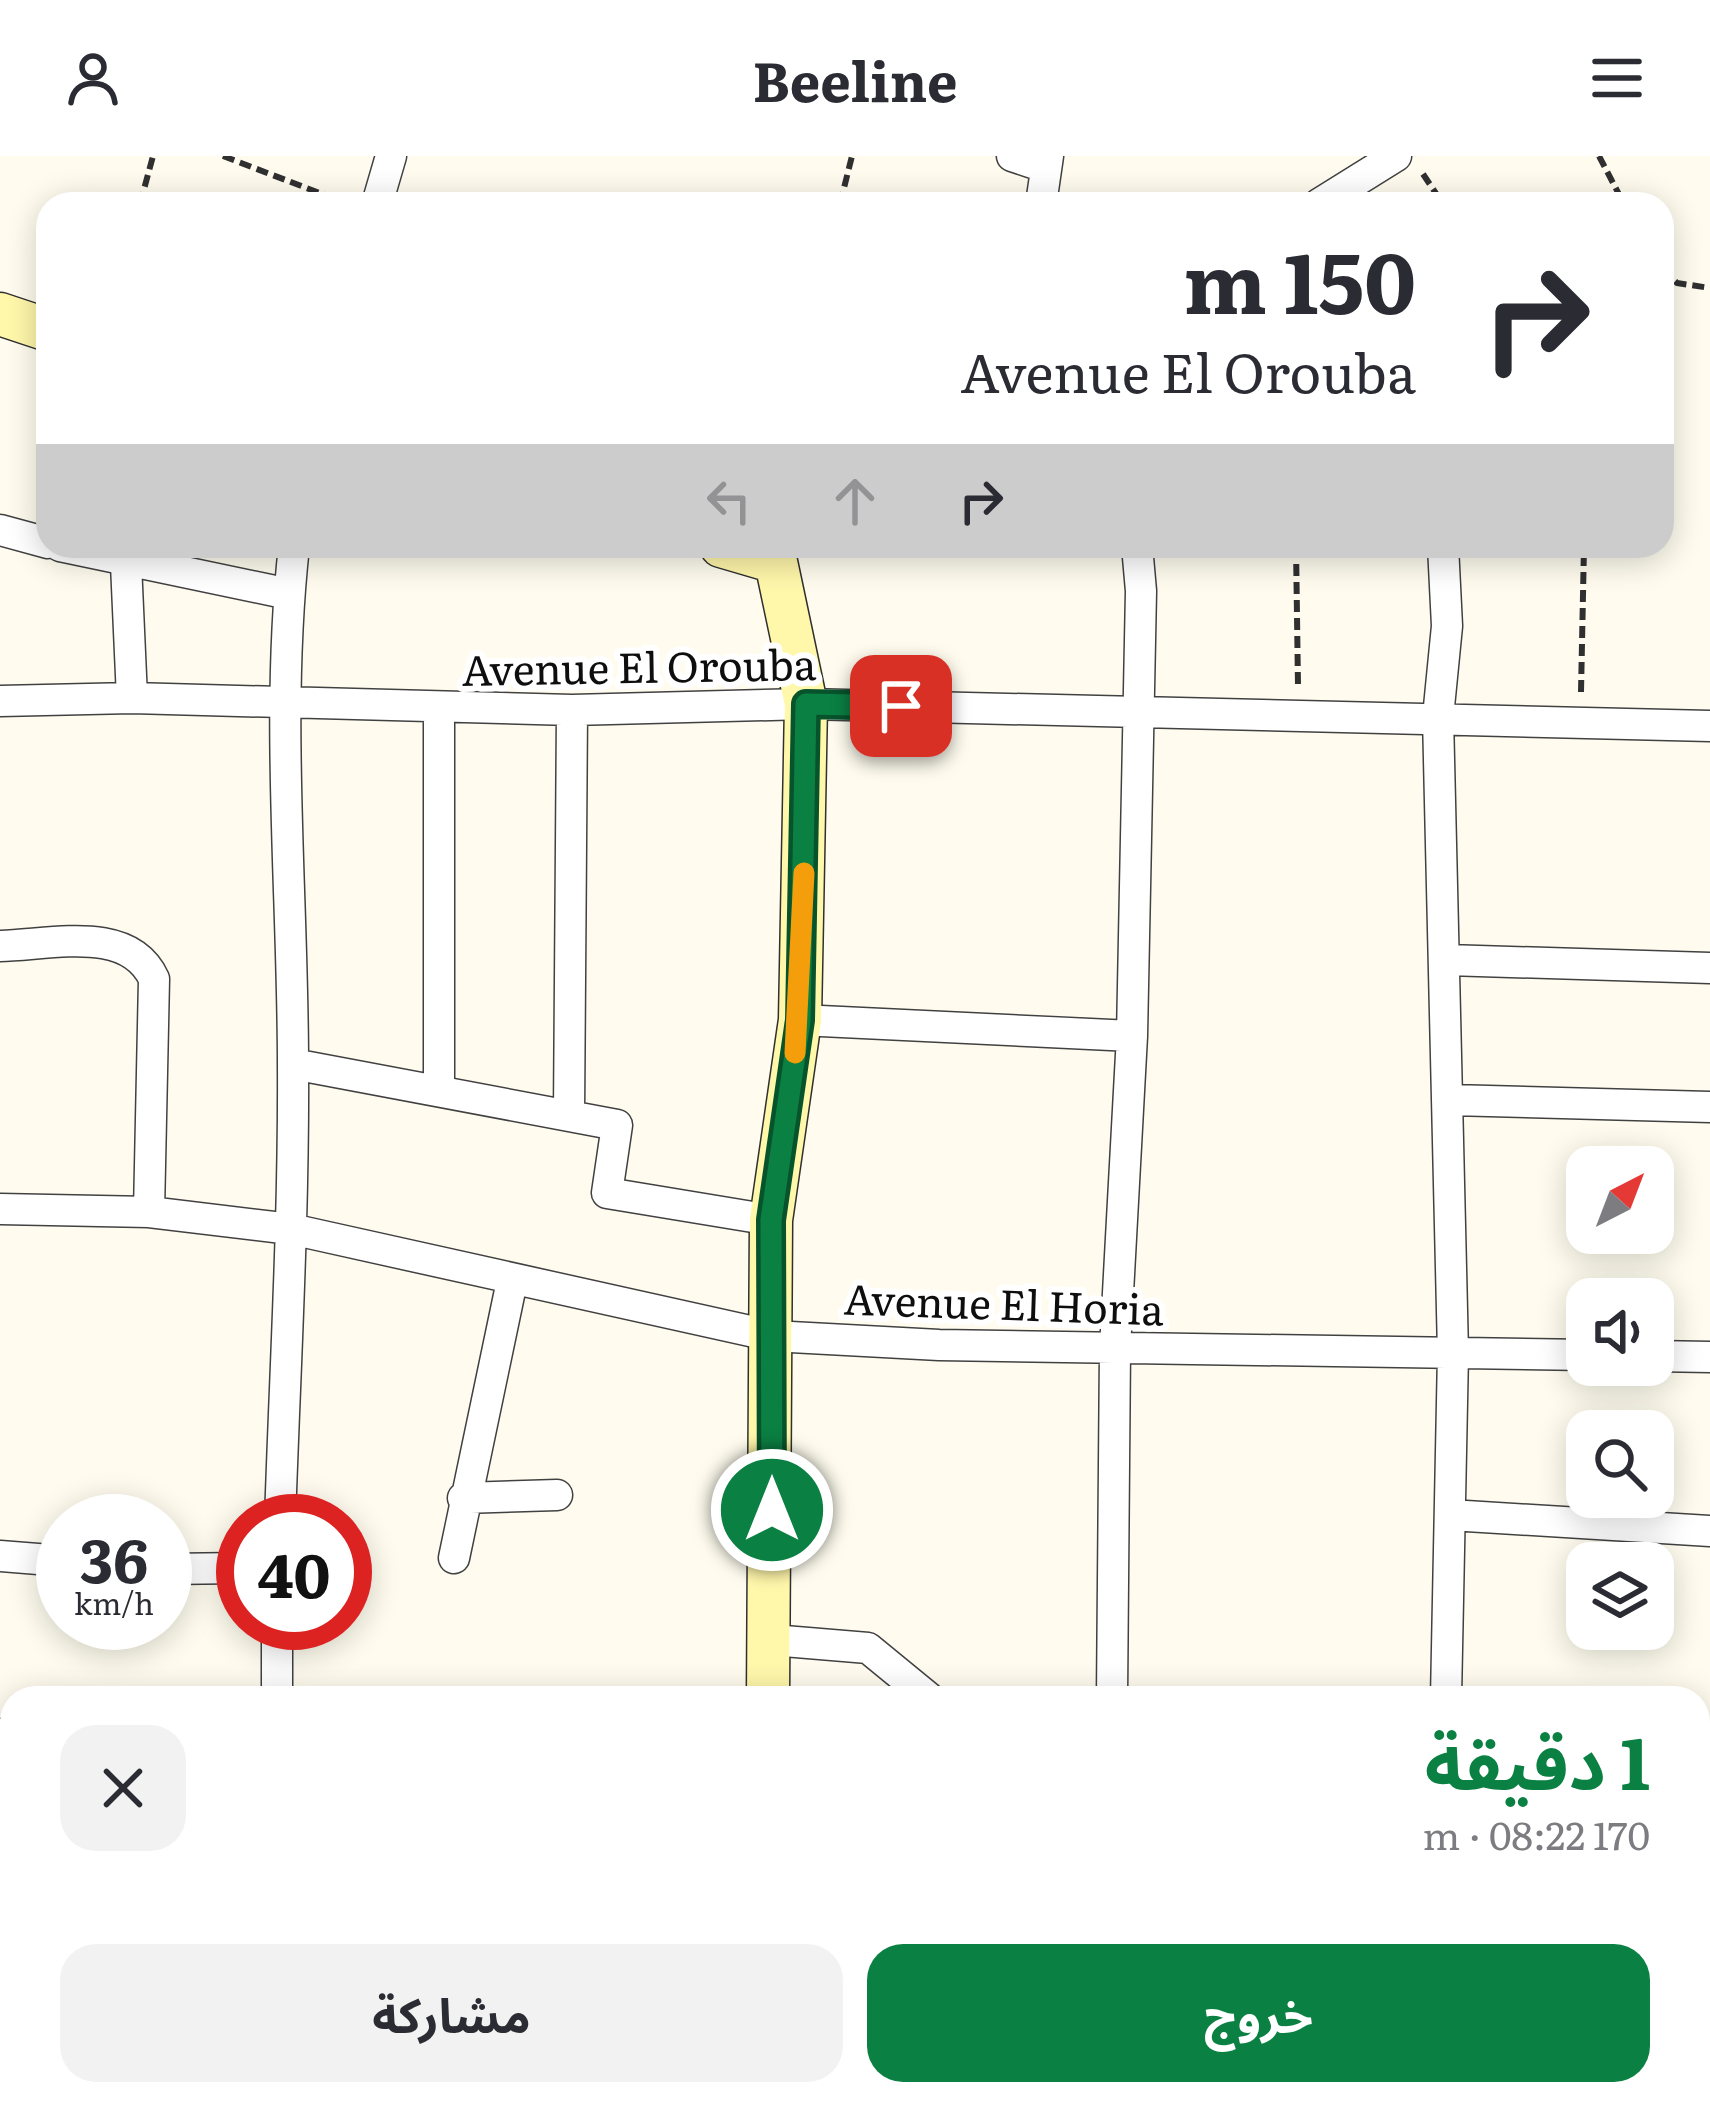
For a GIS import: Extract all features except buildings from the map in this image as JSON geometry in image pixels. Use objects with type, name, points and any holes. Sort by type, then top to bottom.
[{"type":"street","points":[[380,192],[391,156]]},
{"type":"street","points":[[1012,156],[1047,161],[1043,192]]},
{"type":"street","points":[[1346,192],[1409,164]]},
{"type":"street","points":[[0,314],[36,326]]},
{"type":"street","points":[[0,530],[36,540]]},
{"type":"street","points":[[104,558],[289,594]]},
{"type":"street","points":[[281,1494],[291,1229],[293,1064],[285,706],[293,558]]},
{"type":"street","points":[[769,1686],[771,1220],[800,1020],[806,704],[788,558]]},
{"type":"street","points":[[1112,1686],[1115,1348],[1132,1036],[1137,558]]},
{"type":"street","points":[[1444,558],[1448,626],[1438,717],[1451,1100],[1453,1353],[1446,1686]]},
{"type":"street","points":[[126,564],[132,698]]},
{"type":"street","name":"Avenue El Orouba","points":[[0,701],[132,698],[285,706],[572,710],[806,704],[1710,726]]},
{"type":"street","points":[[439,1089],[440,709]]},
{"type":"street","points":[[569,1114],[572,710]]},
{"type":"street","points":[[0,946],[120,943],[147,962],[154,979],[149,1212]]},
{"type":"street","points":[[1447,960],[1710,968]]},
{"type":"street","points":[[800,1020],[1132,1036]]},
{"type":"street","points":[[293,1064],[617,1125],[607,1193],[771,1220]]},
{"type":"street","points":[[1451,1100],[1710,1107]]},
{"type":"street","name":"Avenue El Horia","points":[[0,1209],[149,1212],[291,1229],[772,1336],[1115,1348],[1566,1355]]},
{"type":"street","points":[[454,1558],[512,1281]]},
{"type":"street","points":[[1674,1357],[1710,1358]]},
{"type":"street","points":[[464,1498],[557,1496]]},
{"type":"street","points":[[1450,1515],[1710,1531]]},
{"type":"street","points":[[0,1556],[36,1559]]},
{"type":"street","points":[[772,1640],[868,1648],[914,1686]]},
{"type":"street","points":[[277,1686],[278,1650]]},
{"type":"path","points":[[143,192],[153,156]]},
{"type":"path","points":[[223,156],[318,192]]},
{"type":"path","points":[[844,192],[852,156]]},
{"type":"path","points":[[1599,156],[1618,192]]},
{"type":"path","points":[[1409,164],[1434,192]]},
{"type":"path","points":[[1674,280],[1710,288]]},
{"type":"path","points":[[1296,558],[1298,713]]},
{"type":"path","points":[[1581,722],[1584,558]]},
{"type":"slow traffic","points":[[795,1053],[804,873]]},
{"type":"route","points":[[772,1510],[771,1220],[800,1020],[806,704],[901,706]]}]
